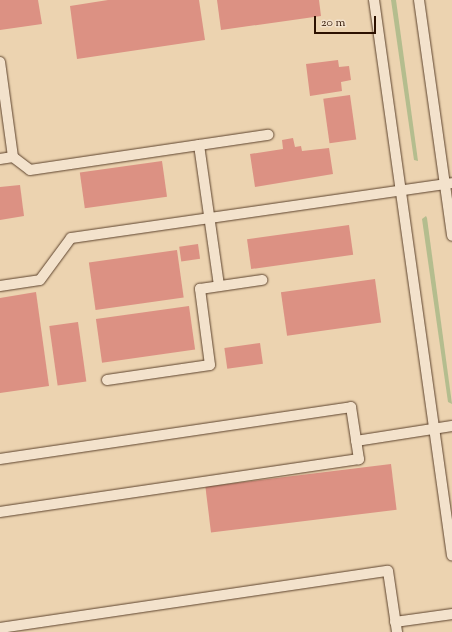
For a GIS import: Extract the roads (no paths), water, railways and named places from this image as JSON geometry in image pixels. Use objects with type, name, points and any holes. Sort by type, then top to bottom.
[{"type":"lane","points":[[374,0],[452,556]]},
{"type":"lane","points":[[419,0],[448,184],[452,236]]},
{"type":"lane","points":[[0,62],[13,157],[30,170],[268,135]]},
{"type":"lane","points":[[199,145],[219,286]]},
{"type":"lane","points":[[0,159],[13,157]]},
{"type":"lane","points":[[0,286],[40,280],[72,238],[448,184]]},
{"type":"lane","points":[[107,380],[210,365],[200,289],[262,280]]},
{"type":"lane","points":[[0,459],[351,407],[359,459],[0,512]]},
{"type":"lane","points":[[356,441],[452,426]]},
{"type":"lane","points":[[0,628],[388,571],[396,627],[452,614]]}]
